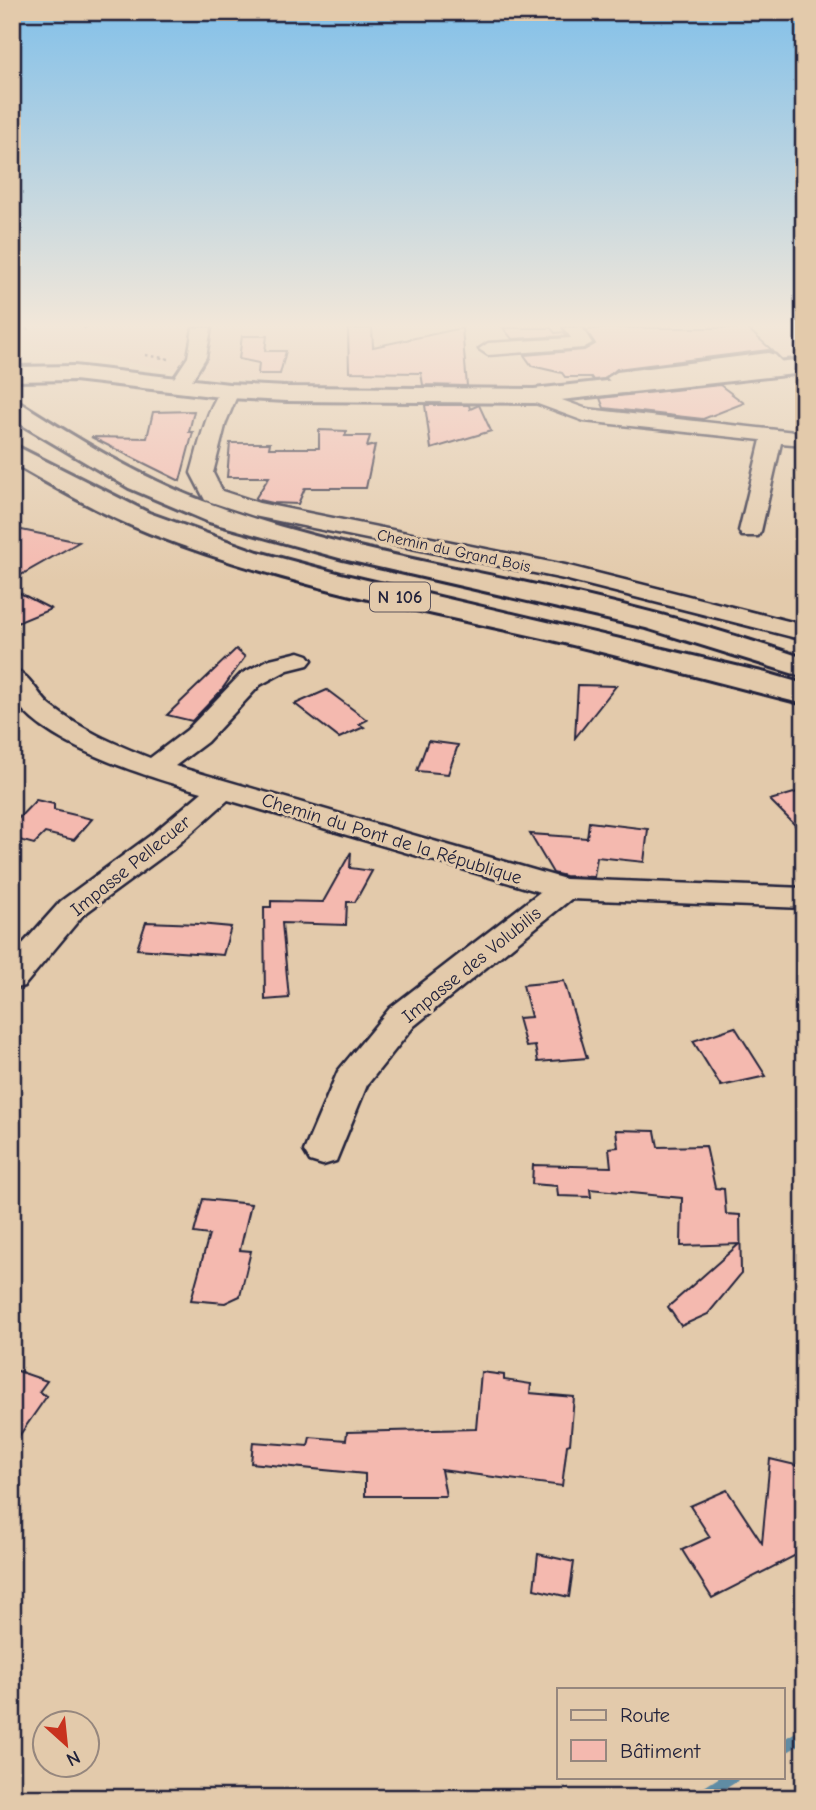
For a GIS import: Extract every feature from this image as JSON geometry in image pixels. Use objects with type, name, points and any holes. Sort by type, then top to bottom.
[{"type":"main road","points":[[19,412],[107,466],[164,494],[218,515],[336,549],[694,633],[804,668]]},
{"type":"main road","name":"N 106","points":[[12,432],[89,477],[171,514],[227,535],[315,561],[620,632],[804,682]]},
{"type":"main road","name":"N 106","points":[[12,452],[66,483],[156,526],[299,573],[629,648],[804,694]]},
{"type":"street","name":"Chemin du Grand Bois","points":[[220,412],[202,473],[213,495],[254,509],[565,572],[804,633]]},
{"type":"street","points":[[577,412],[804,439]]},
{"type":"street","points":[[750,531],[772,436]]},
{"type":"street","points":[[153,769],[198,735],[240,686],[273,665],[299,660]]},
{"type":"street","name":"Chemin du Pont de la République","points":[[12,677],[40,711],[94,746],[153,769],[564,889],[804,898]]},
{"type":"street","name":"Impasse Pellecuer","points":[[12,978],[72,908],[162,842],[224,788]]},
{"type":"street","name":"Impasse des Volubilis","points":[[323,1152],[351,1080],[402,1017],[564,889]]},
{"type":"building","points":[[153,412],[194,412],[189,432],[193,432],[180,481],[91,437],[147,438]]},
{"type":"building","points":[[426,412],[482,412],[491,431],[431,449]]},
{"type":"building","points":[[644,412],[720,412],[703,419]]},
{"type":"building","points":[[319,430],[347,431],[345,436],[370,436],[367,447],[375,445],[366,488],[305,488],[298,504],[273,503],[255,499],[269,477],[227,477],[230,443],[270,443],[269,448],[319,448]]},
{"type":"building","points":[[12,528],[79,542],[12,580]]},
{"type":"building","points":[[12,589],[51,609],[12,625]]},
{"type":"building","points":[[236,649],[245,657],[220,692],[192,721],[167,715]]},
{"type":"building","points":[[578,685],[616,686],[575,738]]},
{"type":"building","points":[[327,690],[367,720],[359,724],[364,727],[339,738],[295,704]]},
{"type":"building","points":[[428,741],[458,745],[448,774],[417,771]]},
{"type":"building","points":[[804,790],[804,834],[770,800]]},
{"type":"building","points":[[36,800],[54,804],[54,810],[92,819],[74,840],[45,833],[34,844],[12,838],[12,825]]},
{"type":"building","points":[[589,822],[648,829],[644,862],[597,857],[594,877],[553,873],[530,834],[587,838]]},
{"type":"building","points":[[351,852],[350,868],[372,871],[355,902],[347,902],[346,925],[282,923],[289,998],[265,1000],[264,907],[271,907],[271,901],[323,902]]},
{"type":"building","points":[[146,922],[231,927],[223,955],[137,949]]},
{"type":"building","points":[[564,981],[587,1058],[538,1062],[535,1046],[526,1047],[518,1018],[531,1017],[523,985]]},
{"type":"building","points":[[735,1027],[766,1076],[721,1086],[693,1041]]},
{"type":"building","points":[[616,1130],[655,1131],[658,1147],[706,1146],[715,1188],[724,1189],[726,1214],[740,1215],[741,1274],[708,1314],[681,1326],[668,1307],[739,1244],[681,1246],[682,1198],[590,1189],[591,1197],[558,1196],[557,1186],[532,1184],[533,1165],[611,1167],[609,1148],[618,1147]]},
{"type":"building","points":[[203,1199],[251,1204],[240,1250],[251,1251],[240,1296],[225,1303],[191,1300],[209,1235],[194,1233]]},
{"type":"building","points":[[12,1369],[47,1381],[39,1392],[47,1396],[12,1446]]},
{"type":"building","points":[[481,1372],[504,1375],[504,1380],[531,1384],[530,1393],[574,1397],[570,1444],[567,1445],[562,1486],[441,1470],[446,1496],[365,1496],[365,1474],[251,1463],[253,1442],[308,1446],[310,1437],[346,1440],[347,1432],[476,1429]]},
{"type":"building","points":[[770,1459],[804,1467],[804,1551],[712,1598],[682,1550],[710,1537],[690,1506],[727,1490],[762,1543]]},
{"type":"building","points":[[538,1554],[574,1562],[569,1597],[534,1589]]},
{"type":"waterway","points":[[784,1746],[804,1735]]},
{"type":"waterway","points":[[699,1798],[730,1778]]}]
